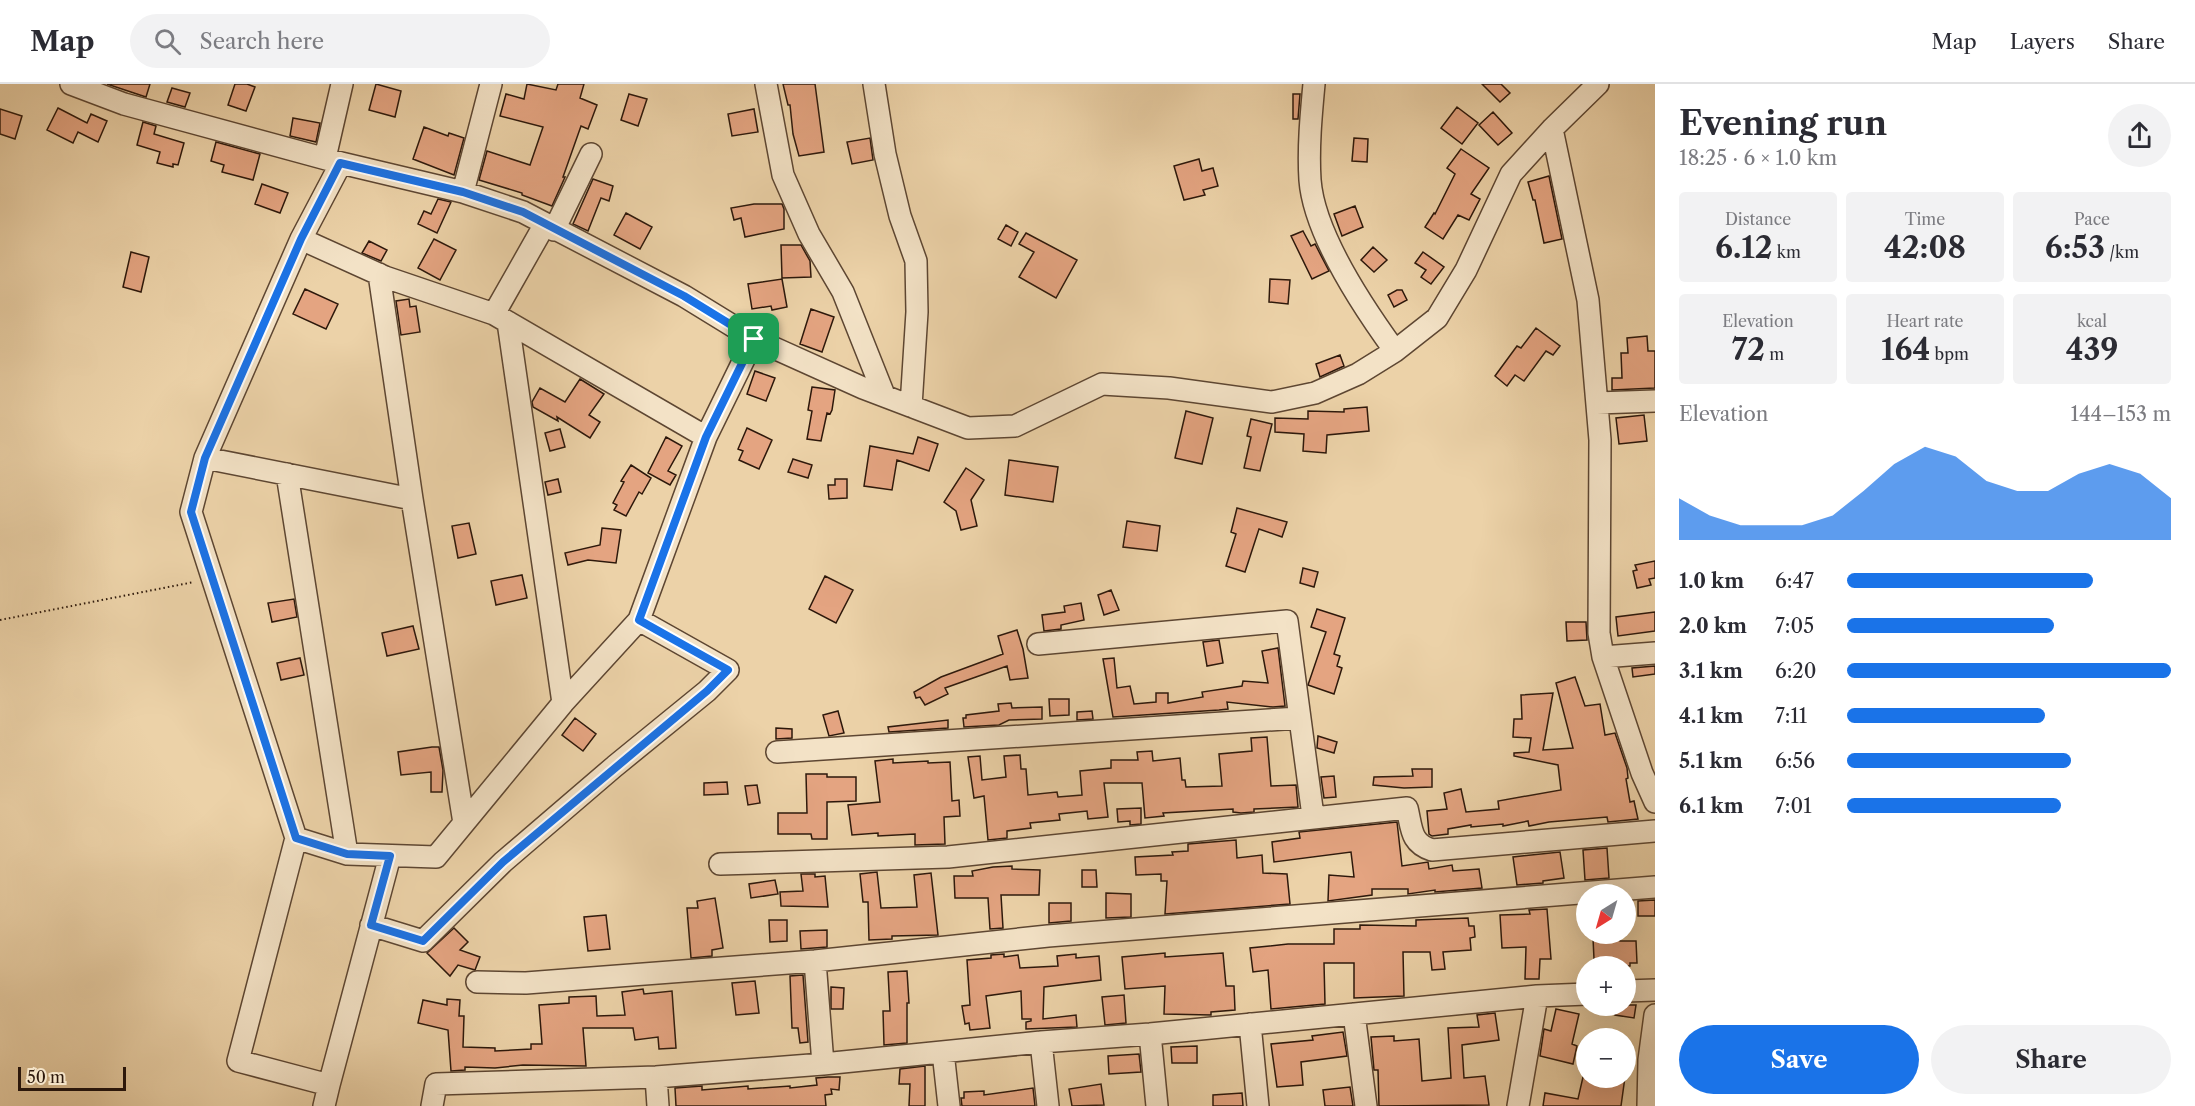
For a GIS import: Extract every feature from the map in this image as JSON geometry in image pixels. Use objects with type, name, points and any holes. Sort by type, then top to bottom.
[{"type":"street","points":[[71,84],[124,104],[333,161],[463,192],[523,212],[684,296],[754,339],[884,396],[968,428],[1015,426],[1102,384],[1169,388],[1272,402],[1315,393],[1358,374],[1395,351],[1437,318],[1466,270],[1511,174],[1598,84]]},
{"type":"street","points":[[329,1085],[238,1061],[296,838],[191,512],[205,458],[333,161],[342,84]]},
{"type":"street","points":[[463,192],[491,84]]},
{"type":"street","points":[[766,84],[783,175],[809,234],[843,292],[884,396]]},
{"type":"street","points":[[874,84],[900,216],[916,261],[917,312],[911,406]]},
{"type":"street","points":[[1314,84],[1310,182],[1318,215],[1337,260],[1375,324],[1395,351]]},
{"type":"street","points":[[1552,129],[1588,300],[1600,440],[1599,633],[1603,657],[1648,773],[1655,801]]},
{"type":"street","points":[[562,703],[501,318],[591,154]]},
{"type":"street","points":[[301,239],[379,274],[501,318],[706,437]]},
{"type":"street","points":[[379,274],[412,499],[464,823]]},
{"type":"street","points":[[296,838],[347,854],[436,858],[562,703],[639,620],[706,437],[754,339]]},
{"type":"street","points":[[1597,403],[1655,401]]},
{"type":"street","points":[[205,458],[412,499]]},
{"type":"street","points":[[287,474],[347,854]]},
{"type":"street","points":[[371,925],[423,941],[503,862],[707,691],[728,670],[639,620]]},
{"type":"street","points":[[1038,644],[1287,621],[1313,816]]},
{"type":"street","points":[[1603,657],[1655,653]]},
{"type":"street","points":[[777,752],[1299,718]]},
{"type":"street","points":[[720,864],[948,857],[1313,816],[1407,808],[1415,842],[1432,850],[1655,831]]},
{"type":"street","points":[[324,1106],[390,856]]},
{"type":"street","points":[[477,982],[526,983],[815,961],[1048,936],[1655,887]]},
{"type":"street","points":[[815,961],[823,1064]]},
{"type":"street","points":[[1636,991],[1655,990]]},
{"type":"street","points":[[432,1106],[436,1084],[656,1077],[823,1064],[1537,996],[1576,994]]},
{"type":"street","points":[[1518,1106],[1537,996]]},
{"type":"street","points":[[1354,1014],[1366,1106]]},
{"type":"street","points":[[1648,1106],[1649,1060],[1655,1016]]},
{"type":"street","points":[[1250,1024],[1258,1106]]},
{"type":"street","points":[[1150,1034],[1157,1106]]},
{"type":"street","points":[[1041,1042],[1048,1106]]},
{"type":"street","points":[[943,1052],[949,1106]]},
{"type":"street","points":[[656,1077],[658,1106]]},
{"type":"path","points":[[0,620],[213,578]]},
{"type":"building","points":[[107,84],[150,84],[146,97]]},
{"type":"building","points":[[235,84],[255,87],[246,111],[228,105]]},
{"type":"building","points":[[376,84],[401,91],[395,117],[369,110]]},
{"type":"building","points":[[527,84],[556,90],[558,84],[584,84],[580,98],[597,105],[588,129],[581,126],[563,177],[565,177],[552,206],[522,195],[522,193],[479,180],[487,151],[530,165],[543,127],[500,116],[506,94],[524,99]]},
{"type":"building","points":[[783,84],[815,84],[824,152],[799,156],[793,134],[790,105],[788,105]]},
{"type":"building","points":[[1482,84],[1501,84],[1510,93],[1500,102]]},
{"type":"building","points":[[172,88],[190,93],[185,107],[167,102]]},
{"type":"building","points":[[629,94],[647,99],[638,126],[621,120]]},
{"type":"building","points":[[1293,94],[1300,94],[1298,119],[1293,119]]},
{"type":"building","points":[[1457,107],[1478,123],[1462,144],[1441,128]]},
{"type":"building","points":[[58,108],[87,123],[91,114],[107,121],[98,142],[78,132],[73,143],[47,130]]},
{"type":"building","points":[[0,109],[22,116],[15,139],[0,134]]},
{"type":"building","points":[[754,109],[758,132],[732,136],[728,114]]},
{"type":"building","points":[[1493,112],[1512,133],[1498,145],[1479,125]]},
{"type":"building","points":[[293,118],[320,123],[316,142],[290,136]]},
{"type":"building","points":[[143,122],[156,126],[154,134],[184,143],[178,165],[173,164],[173,167],[157,163],[160,152],[137,145]]},
{"type":"building","points":[[424,127],[448,136],[449,133],[464,138],[454,175],[413,159]]},
{"type":"building","points":[[870,138],[873,160],[852,164],[847,142]]},
{"type":"building","points":[[1354,138],[1368,139],[1367,162],[1352,161]]},
{"type":"building","points":[[216,142],[260,154],[253,180],[222,172],[224,165],[211,161]]},
{"type":"building","points":[[1461,149],[1489,168],[1471,194],[1480,199],[1469,220],[1458,215],[1443,239],[1425,227],[1435,214],[1455,174],[1447,168]]},
{"type":"building","points":[[1199,159],[1202,171],[1213,168],[1218,186],[1203,190],[1205,195],[1184,200],[1174,166]]},
{"type":"building","points":[[1549,176],[1562,239],[1544,243],[1535,200],[1533,200],[1528,182]]},
{"type":"building","points":[[593,179],[613,186],[609,201],[601,198],[588,231],[573,224]]},
{"type":"building","points":[[262,184],[288,193],[280,213],[255,204]]},
{"type":"building","points":[[438,199],[451,202],[437,233],[418,224],[424,211],[431,214]]},
{"type":"building","points":[[754,204],[782,204],[784,229],[745,237],[741,218],[734,220],[731,208]]},
{"type":"building","points":[[1355,206],[1363,227],[1342,236],[1334,214]]},
{"type":"building","points":[[626,213],[652,227],[640,249],[614,235]]},
{"type":"building","points":[[1006,225],[1018,232],[1011,246],[998,239]]},
{"type":"building","points":[[1303,231],[1311,246],[1315,244],[1329,271],[1312,279],[1291,236]]},
{"type":"building","points":[[1026,233],[1077,260],[1056,298],[1019,277],[1034,252],[1019,244]]},
{"type":"building","points":[[434,239],[456,250],[440,280],[418,268]]},
{"type":"building","points":[[369,241],[387,250],[381,261],[362,253]]},
{"type":"building","points":[[781,245],[801,245],[810,261],[811,277],[782,278]]},
{"type":"building","points":[[1373,247],[1387,260],[1374,272],[1361,260]]},
{"type":"building","points":[[131,252],[149,257],[141,292],[123,287]]},
{"type":"building","points":[[1423,252],[1444,267],[1431,284],[1421,277],[1426,270],[1415,263]]},
{"type":"building","points":[[782,279],[787,307],[772,310],[771,306],[752,309],[748,284]]},
{"type":"building","points":[[1270,279],[1290,280],[1288,304],[1269,302]]},
{"type":"building","points":[[305,289],[338,304],[326,329],[293,314]]},
{"type":"building","points":[[1402,290],[1407,300],[1394,307],[1388,295]]},
{"type":"building","points":[[409,299],[410,307],[416,306],[420,332],[401,335],[396,301]]},
{"type":"building","points":[[811,309],[834,317],[822,352],[800,344]]},
{"type":"building","points":[[1536,328],[1560,346],[1553,355],[1546,351],[1524,381],[1515,375],[1507,386],[1495,376],[1517,346],[1521,348]]},
{"type":"building","points":[[1647,336],[1648,351],[1655,351],[1655,388],[1612,390],[1612,378],[1622,378],[1621,353],[1628,353],[1627,338]]},
{"type":"building","points":[[1340,355],[1344,366],[1320,377],[1316,364]]},
{"type":"building","points":[[755,371],[775,378],[766,401],[747,394]]},
{"type":"building","points":[[580,379],[604,394],[589,415],[600,422],[590,438],[557,417],[558,421],[533,407],[532,402],[540,388],[565,402]]},
{"type":"building","points":[[812,387],[835,390],[832,410],[830,414],[827,413],[821,441],[807,439],[812,411],[808,410]]},
{"type":"building","points":[[1367,407],[1369,431],[1327,435],[1326,453],[1303,451],[1304,434],[1275,432],[1275,418],[1308,419],[1308,411],[1344,412],[1344,409]]},
{"type":"building","points":[[1186,411],[1213,418],[1202,464],[1175,458]]},
{"type":"building","points":[[1644,415],[1647,441],[1619,444],[1616,418]]},
{"type":"building","points":[[1251,419],[1272,424],[1260,471],[1244,468],[1251,437],[1247,436]]},
{"type":"building","points":[[747,428],[772,440],[759,469],[739,460],[743,451],[738,449]]},
{"type":"building","points":[[560,429],[565,447],[550,451],[545,433]]},
{"type":"building","points":[[666,437],[682,446],[668,471],[676,475],[670,485],[648,473]]},
{"type":"building","points":[[918,437],[938,444],[929,471],[897,460],[892,490],[864,486],[870,446],[913,454]]},
{"type":"building","points":[[793,459],[812,465],[808,478],[788,472]]},
{"type":"building","points":[[1009,460],[1058,467],[1053,502],[1005,495]]},
{"type":"building","points":[[631,465],[651,478],[642,494],[639,492],[626,516],[614,510],[617,505],[613,503],[624,482],[621,481]]},
{"type":"building","points":[[966,468],[984,480],[971,500],[977,526],[961,530],[956,511],[944,502]]},
{"type":"building","points":[[558,479],[561,492],[548,495],[545,482]]},
{"type":"building","points":[[835,479],[847,479],[847,498],[829,499],[828,485],[835,485]]},
{"type":"building","points":[[1237,508],[1287,522],[1282,537],[1259,529],[1245,572],[1226,566],[1236,534],[1231,532]]},
{"type":"building","points":[[1127,521],[1160,526],[1157,551],[1123,547]]},
{"type":"building","points":[[469,523],[476,554],[458,558],[452,526]]},
{"type":"building","points":[[602,528],[621,530],[616,563],[588,560],[568,565],[565,553],[600,545]]},
{"type":"building","points":[[1655,561],[1655,578],[1649,579],[1651,585],[1637,588],[1633,571],[1637,570],[1635,565]]},
{"type":"building","points":[[1303,568],[1318,572],[1314,587],[1300,583]]},
{"type":"building","points":[[522,575],[527,598],[496,605],[491,581]]},
{"type":"building","points":[[825,576],[853,590],[836,623],[809,609]]},
{"type":"building","points":[[1111,590],[1119,610],[1104,615],[1098,595]]},
{"type":"building","points":[[294,599],[297,617],[272,622],[268,603]]},
{"type":"building","points":[[1081,603],[1084,620],[1061,625],[1061,629],[1044,631],[1042,615],[1065,612],[1064,606]]},
{"type":"building","points":[[1317,609],[1345,618],[1334,654],[1340,656],[1337,666],[1342,668],[1334,694],[1308,685],[1326,632],[1311,627]]},
{"type":"building","points":[[1655,612],[1655,631],[1618,636],[1616,617]]},
{"type":"building","points":[[1566,622],[1586,622],[1587,640],[1567,641]]},
{"type":"building","points":[[413,626],[419,649],[387,656],[382,633]]},
{"type":"building","points":[[1017,630],[1028,678],[1010,680],[1007,666],[945,688],[948,694],[925,705],[920,697],[916,698],[914,692],[941,677],[1003,654],[998,636]]},
{"type":"building","points":[[1219,640],[1223,663],[1207,666],[1203,642]]},
{"type":"building","points":[[1278,648],[1285,706],[1273,707],[1227,702],[1228,709],[1113,717],[1103,659],[1114,658],[1117,688],[1130,686],[1134,704],[1156,702],[1156,693],[1168,693],[1168,703],[1203,697],[1202,692],[1242,686],[1243,681],[1268,683],[1262,651]]},
{"type":"building","points":[[300,658],[304,675],[281,680],[277,663]]},
{"type":"building","points":[[1655,666],[1655,674],[1633,677],[1632,668]]},
{"type":"building","points":[[1575,677],[1585,706],[1600,704],[1605,735],[1615,733],[1627,768],[1628,778],[1626,779],[1630,802],[1634,801],[1638,819],[1608,822],[1607,817],[1529,826],[1528,821],[1503,826],[1503,824],[1471,827],[1471,825],[1448,829],[1448,834],[1432,836],[1429,834],[1427,811],[1447,809],[1444,793],[1461,789],[1466,812],[1499,809],[1498,801],[1561,790],[1558,765],[1514,756],[1514,753],[1529,752],[1531,738],[1513,737],[1514,719],[1522,719],[1521,695],[1553,693],[1543,750],[1573,748],[1556,683]]},
{"type":"building","points":[[1049,699],[1069,699],[1069,715],[1050,716]]},
{"type":"building","points":[[1011,703],[1012,708],[1042,707],[1042,719],[1009,720],[999,725],[964,727],[963,718],[966,718],[966,715],[999,711],[998,704]]},
{"type":"building","points":[[838,711],[844,733],[829,736],[823,715]]},
{"type":"building","points":[[1092,711],[1093,719],[1077,720],[1077,712]]},
{"type":"building","points":[[575,718],[596,734],[583,751],[562,735]]},
{"type":"building","points":[[948,720],[948,728],[889,732],[888,727]]},
{"type":"building","points":[[776,728],[792,729],[792,738],[776,739]]},
{"type":"building","points":[[1318,736],[1337,742],[1334,753],[1317,748]]},
{"type":"building","points":[[1267,737],[1271,786],[1296,785],[1298,807],[1254,809],[1254,812],[1241,813],[1233,812],[1233,809],[1163,813],[1164,816],[1145,818],[1142,783],[1104,783],[1108,817],[1088,819],[1087,811],[1059,814],[1060,820],[1030,823],[1031,828],[1007,831],[1007,838],[988,840],[984,796],[974,798],[968,757],[980,756],[982,780],[1006,777],[1004,756],[1020,755],[1021,769],[1026,769],[1028,795],[1057,792],[1058,797],[1082,795],[1080,771],[1111,768],[1111,760],[1138,760],[1137,752],[1152,751],[1153,761],[1180,758],[1182,780],[1185,780],[1186,787],[1222,786],[1219,754],[1252,751],[1251,738]]},
{"type":"building","points":[[439,747],[443,770],[442,792],[431,792],[431,772],[401,775],[398,752]]},
{"type":"building","points":[[893,759],[893,763],[950,762],[952,801],[959,800],[960,816],[944,817],[945,844],[915,845],[915,834],[852,835],[848,805],[880,802],[875,761]]},
{"type":"building","points":[[1412,769],[1432,769],[1432,787],[1404,788],[1373,785],[1374,777],[1413,776]]},
{"type":"building","points":[[806,774],[856,777],[856,801],[827,802],[827,839],[812,839],[811,834],[778,834],[778,813],[807,813]]},
{"type":"building","points":[[1334,776],[1336,797],[1324,798],[1321,777]]},
{"type":"building","points":[[727,782],[728,794],[704,795],[704,783]]},
{"type":"building","points":[[757,785],[760,803],[748,805],[745,786]]},
{"type":"building","points":[[1141,808],[1141,824],[1130,825],[1130,821],[1118,822],[1117,809]]},
{"type":"building","points":[[1397,822],[1402,866],[1428,862],[1429,869],[1452,865],[1453,871],[1479,869],[1482,888],[1435,892],[1435,890],[1408,894],[1408,889],[1372,889],[1372,895],[1328,901],[1329,875],[1354,877],[1351,852],[1274,862],[1272,842],[1300,838],[1299,832]]},
{"type":"building","points":[[1236,840],[1237,858],[1262,855],[1263,873],[1287,874],[1290,904],[1165,914],[1167,881],[1161,881],[1161,874],[1136,875],[1135,857],[1173,855],[1172,852],[1188,851],[1188,844]]},
{"type":"building","points":[[1607,848],[1609,878],[1585,880],[1583,850]]},
{"type":"building","points":[[1560,852],[1564,878],[1543,881],[1543,883],[1517,885],[1513,857]]},
{"type":"building","points":[[1012,866],[1012,869],[1040,870],[1039,895],[1001,895],[1003,928],[990,929],[988,898],[955,898],[954,876],[973,876],[972,871]]},
{"type":"building","points":[[1082,870],[1096,870],[1097,887],[1082,887]]},
{"type":"building","points":[[877,872],[881,908],[917,907],[914,875],[931,873],[938,935],[892,936],[892,939],[869,940],[868,902],[863,902],[860,874]]},
{"type":"building","points":[[801,874],[815,874],[815,877],[825,876],[828,907],[781,906],[780,892],[803,891]]},
{"type":"building","points":[[775,880],[778,894],[751,898],[749,884]]},
{"type":"building","points":[[1106,893],[1131,894],[1131,917],[1106,918]]},
{"type":"building","points":[[715,898],[723,948],[712,950],[712,956],[691,958],[687,908],[698,908],[697,901]]},
{"type":"building","points":[[1655,900],[1655,916],[1638,916],[1638,901]]},
{"type":"building","points":[[1049,903],[1071,903],[1071,921],[1049,923]]},
{"type":"building","points":[[1547,909],[1551,959],[1540,959],[1539,979],[1525,979],[1526,947],[1502,948],[1500,915],[1530,914],[1529,910]]},
{"type":"building","points":[[606,915],[610,949],[588,951],[584,917]]},
{"type":"building","points":[[1468,918],[1469,926],[1474,926],[1475,937],[1470,938],[1471,950],[1443,952],[1445,969],[1432,970],[1430,952],[1403,952],[1404,996],[1354,998],[1354,963],[1324,963],[1325,1004],[1271,1009],[1268,970],[1253,972],[1250,948],[1288,944],[1334,944],[1334,929],[1360,929],[1360,925],[1416,926],[1416,920]]},
{"type":"building","points":[[769,920],[787,920],[787,941],[770,942]]},
{"type":"building","points":[[454,928],[468,942],[460,950],[480,957],[475,970],[458,965],[450,976],[427,953]]},
{"type":"building","points":[[827,930],[827,947],[801,949],[800,931]]},
{"type":"building","points":[[1636,941],[1637,963],[1636,956],[1594,956],[1593,944],[1636,944]]},
{"type":"building","points":[[1165,953],[1165,957],[1223,953],[1226,986],[1234,986],[1235,1010],[1211,1012],[1211,1015],[1164,1014],[1165,986],[1125,989],[1122,957]]},
{"type":"building","points":[[1004,954],[1004,957],[1018,955],[1020,968],[1058,966],[1057,956],[1076,954],[1076,958],[1099,956],[1101,980],[1044,987],[1043,1019],[1076,1015],[1077,1027],[1026,1029],[1026,1022],[1031,1019],[1022,1019],[1021,991],[986,996],[990,1028],[970,1030],[969,1023],[965,1024],[962,1006],[970,1005],[967,960],[991,958],[991,955]]},
{"type":"building","points":[[907,971],[909,1003],[907,1003],[907,1043],[884,1045],[883,1011],[890,1011],[888,972]]},
{"type":"building","points":[[803,975],[808,1042],[800,1043],[798,1028],[792,1028],[790,976]]},
{"type":"building","points":[[755,981],[759,1013],[736,1015],[732,983]]},
{"type":"building","points":[[831,987],[844,988],[843,1009],[831,1009]]},
{"type":"building","points":[[643,989],[644,994],[672,991],[676,1048],[659,1049],[658,1037],[635,1040],[633,1028],[583,1028],[586,1066],[465,1067],[465,1070],[451,1071],[448,1030],[418,1023],[423,1000],[447,1005],[447,999],[460,1000],[459,1016],[464,1016],[463,1047],[495,1048],[495,1051],[531,1049],[531,1044],[542,1044],[539,1005],[569,1003],[569,997],[596,996],[597,1016],[625,1015],[622,992]]},
{"type":"building","points":[[1124,995],[1126,1023],[1105,1025],[1102,997]]},
{"type":"building","points":[[1556,1009],[1579,1016],[1572,1044],[1576,1046],[1573,1064],[1540,1056],[1544,1029],[1551,1031]]},
{"type":"building","points":[[1495,1013],[1499,1040],[1462,1045],[1464,1078],[1485,1076],[1489,1105],[1379,1106],[1378,1070],[1374,1070],[1371,1037],[1394,1036],[1394,1041],[1419,1039],[1422,1081],[1451,1078],[1448,1028],[1479,1027],[1477,1015]]},
{"type":"building","points":[[1343,1032],[1347,1056],[1301,1062],[1303,1085],[1277,1087],[1271,1044],[1313,1040],[1312,1036]]},
{"type":"building","points":[[1197,1046],[1197,1063],[1172,1063],[1171,1047]]},
{"type":"building","points":[[1139,1054],[1141,1072],[1109,1074],[1108,1056]]},
{"type":"building","points":[[925,1066],[925,1106],[909,1106],[910,1084],[899,1084],[900,1069]]},
{"type":"building","points":[[840,1077],[839,1090],[831,1089],[832,1094],[825,1095],[826,1106],[676,1106],[675,1088],[702,1086],[702,1090],[748,1086],[748,1089],[790,1086],[790,1088],[817,1085],[816,1078]]},
{"type":"building","points":[[1101,1084],[1104,1105],[1072,1106],[1069,1089]]},
{"type":"building","points":[[1350,1087],[1353,1106],[1325,1106],[1323,1090]]},
{"type":"building","points":[[1033,1088],[1035,1106],[962,1106],[961,1098],[964,1098],[964,1092],[984,1091],[984,1095]]},
{"type":"building","points":[[1580,1088],[1623,1088],[1621,1106],[1543,1106],[1545,1093],[1578,1099]]},
{"type":"building","points":[[1242,1093],[1243,1106],[1213,1106],[1213,1095]]},
{"type":"route","points":[[340,163],[463,192],[523,212],[684,296],[754,339],[706,437],[639,620],[728,670],[707,691],[503,862],[423,941],[371,925],[390,856],[347,854],[296,838],[191,512],[205,458],[301,239],[340,163]]}]
